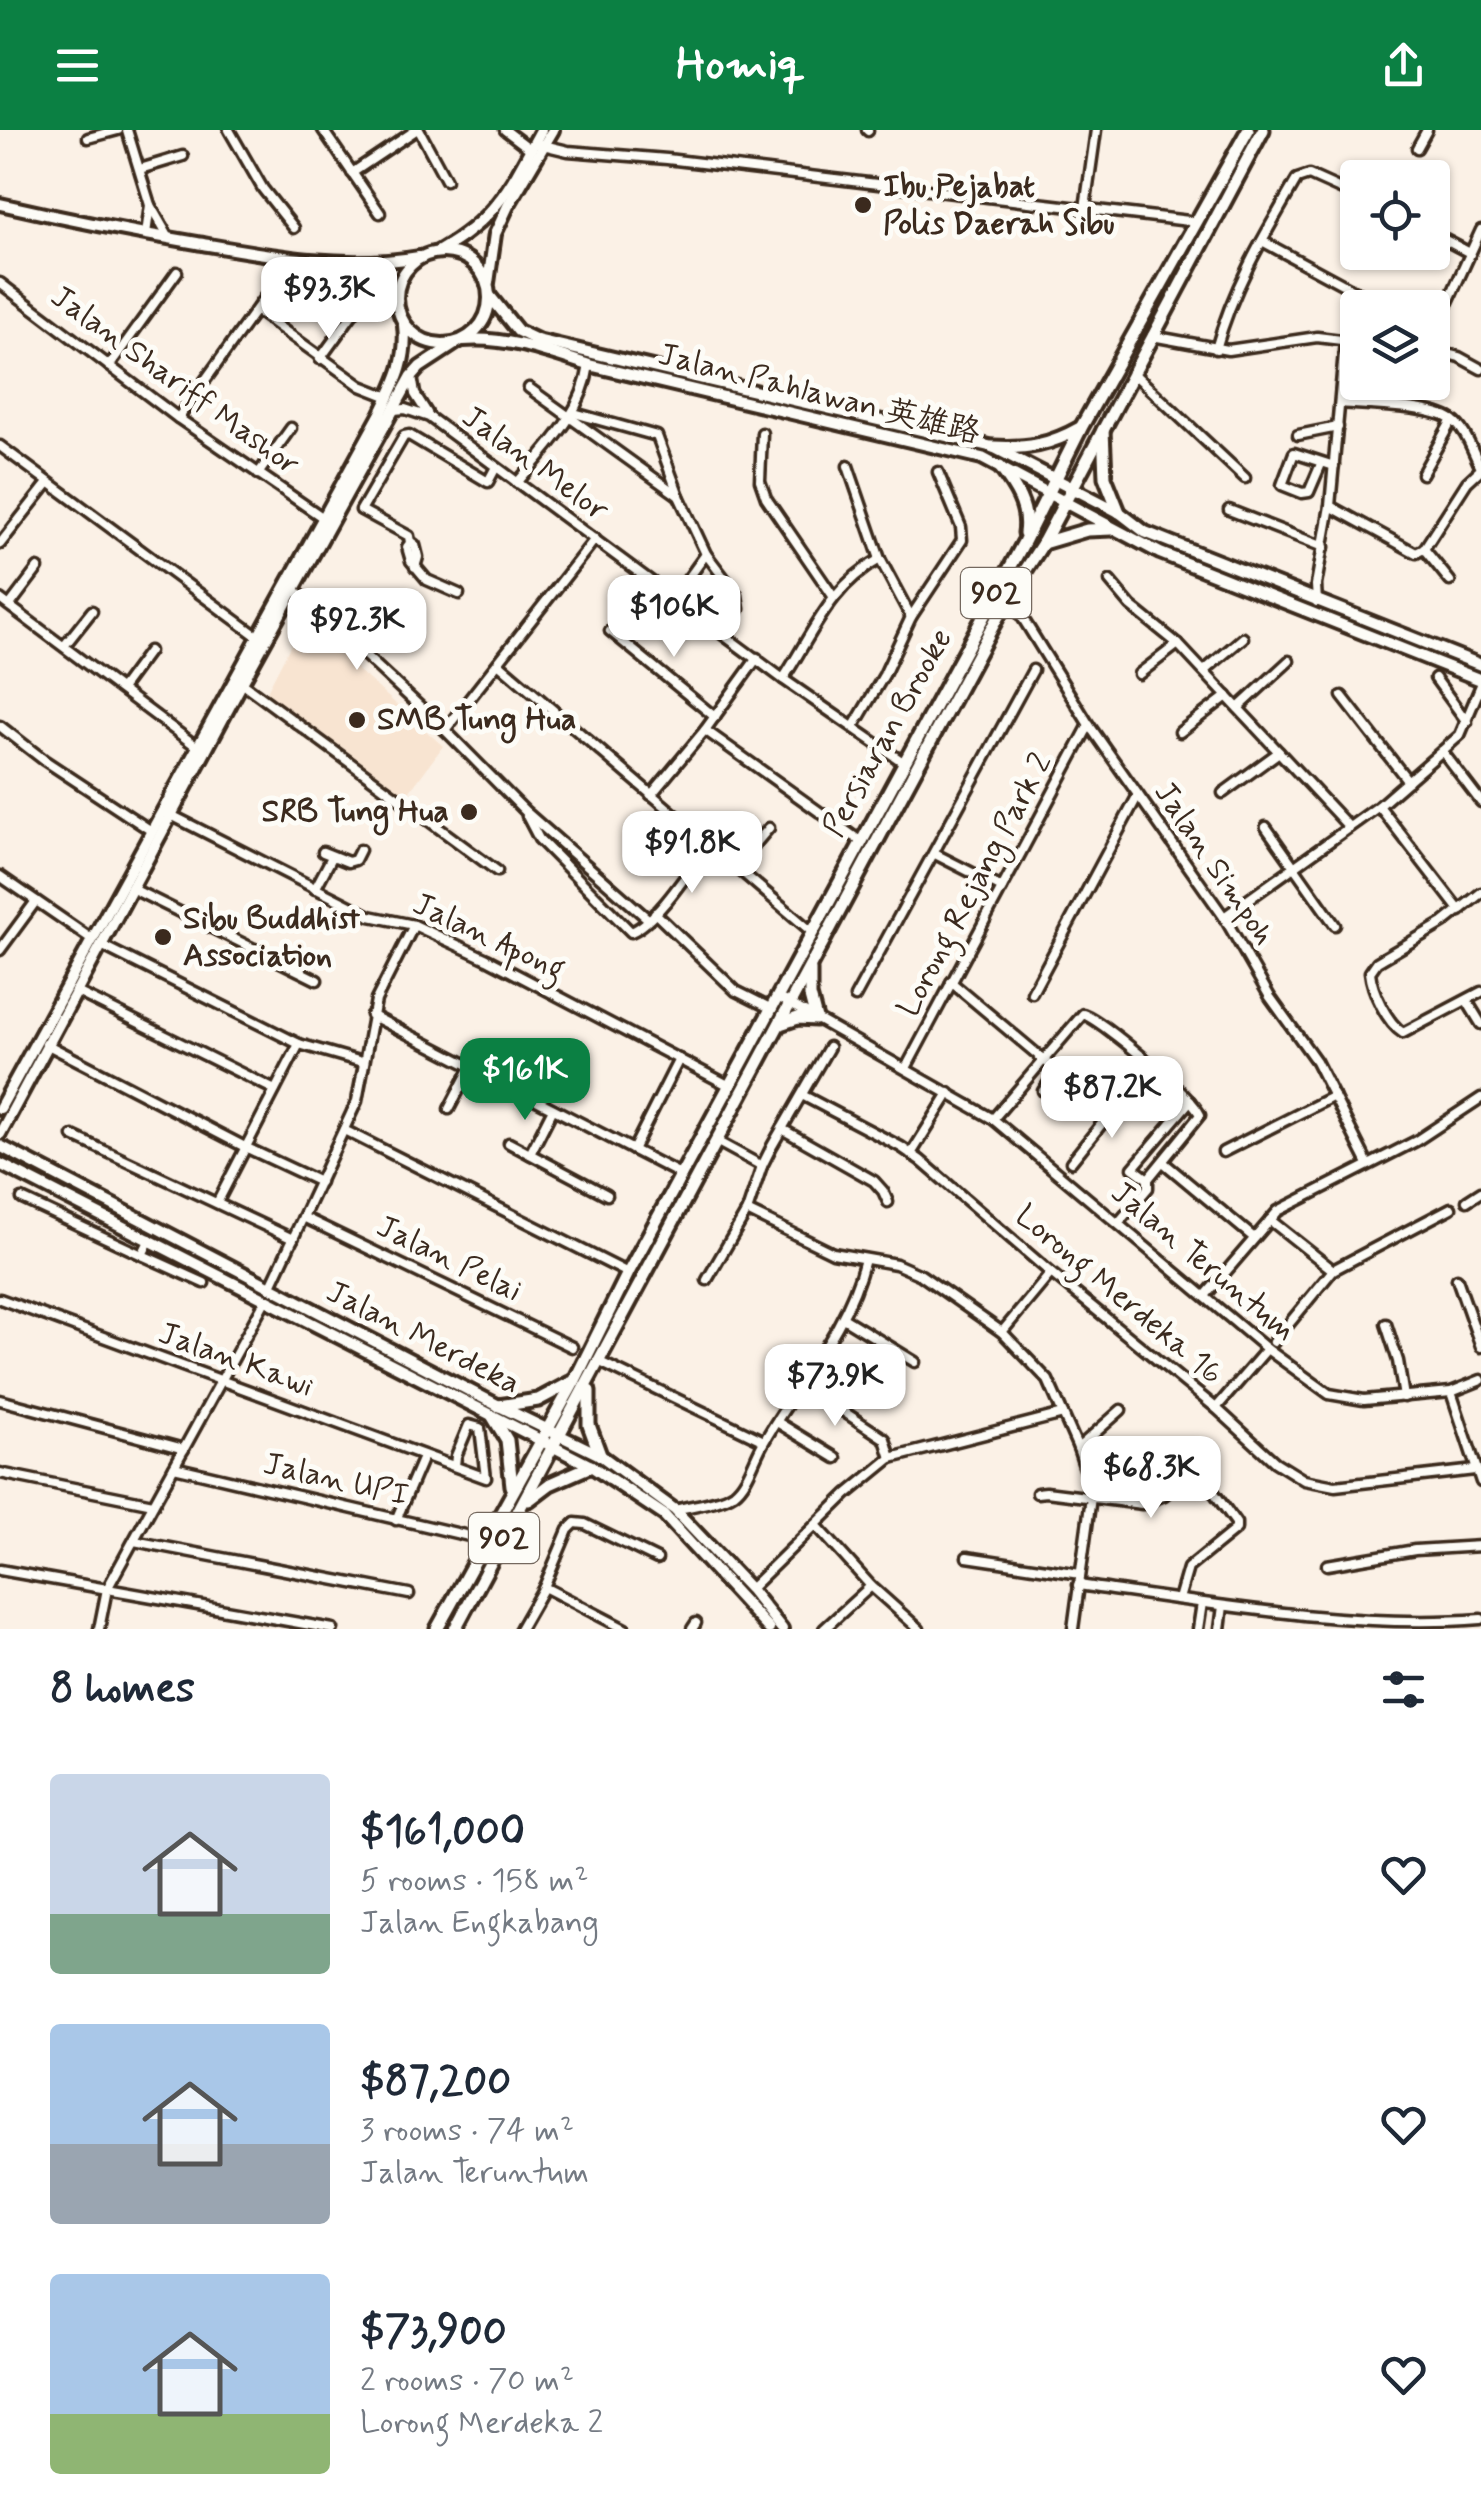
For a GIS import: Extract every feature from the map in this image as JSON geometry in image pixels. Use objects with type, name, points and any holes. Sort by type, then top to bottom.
[{"type":"main road","points":[[0,1134],[6,1109],[412,376],[483,322],[495,234],[541,130]]},
{"type":"main road","points":[[0,204],[284,258],[370,264],[438,252],[479,226],[498,206],[536,146],[553,130]]},
{"type":"main road","name":"Persiaran Brooke","points":[[1231,176],[1248,130]]},
{"type":"main road","name":"Persiaran Brooke","points":[[437,1629],[575,1380],[628,1273],[730,1086],[780,1003],[812,932],[1024,542],[1082,426],[1262,130]]},
{"type":"main road","name":"Persiaran Brooke","points":[[456,1629],[778,1025],[780,1003],[810,966],[1009,596],[1043,543],[1152,336],[1222,192]]},
{"type":"main road","points":[[438,252],[463,256],[482,274],[488,290]]},
{"type":"main road","points":[[396,306],[400,278],[419,257]]},
{"type":"main road","points":[[24,1160],[9,1142],[6,1109],[75,991],[150,830],[402,372],[406,342],[396,306],[364,273],[335,263]]},
{"type":"main road","name":"Jalan Pahlawan 英雄路","points":[[488,290],[518,331],[537,340],[993,447],[1119,512],[1145,532],[1481,665]]},
{"type":"main road","points":[[404,325],[428,342],[460,341]]},
{"type":"main road","name":"Jalan Pahlawan 英雄路","points":[[460,341],[503,341],[588,365],[954,449],[1050,492],[1160,554],[1481,682]]},
{"type":"main road","points":[[993,447],[1036,447],[1082,426]]},
{"type":"main road","points":[[1104,426],[1105,476],[1119,512]]},
{"type":"main road","points":[[1000,467],[1014,485],[1024,511],[1024,542]]},
{"type":"main road","points":[[1043,543],[1087,530],[1112,528]]},
{"type":"main road","points":[[778,1025],[798,1018],[816,1019],[808,979],[810,966]]},
{"type":"main road","name":"Jalan Merdeka","points":[[0,1146],[268,1293],[496,1411],[541,1441],[590,1466],[664,1515],[768,1629]]},
{"type":"main road","name":"Jalan Merdeka","points":[[0,1168],[268,1293]]},
{"type":"main road","points":[[512,1490],[508,1440],[496,1411],[538,1400],[575,1380]]},
{"type":"main road","points":[[589,1382],[589,1425],[600,1455]]},
{"type":"main road","name":"Jalan Merdeka","points":[[496,1411],[548,1428],[600,1455],[675,1510],[782,1629]]},
{"type":"main road","points":[[522,1505],[550,1484],[590,1466]]},
{"type":"street","points":[[88,138],[118,130]]},
{"type":"street","points":[[127,130],[150,205],[170,238]]},
{"type":"street","points":[[229,130],[263,189],[294,228]]},
{"type":"street","points":[[323,130],[380,213]]},
{"type":"street","points":[[352,173],[418,130],[446,180]]},
{"type":"street","points":[[505,130],[536,146],[1189,220]]},
{"type":"street","points":[[1085,208],[1096,130]]},
{"type":"street","points":[[1417,148],[1426,130]]},
{"type":"street","points":[[140,169],[182,156]]},
{"type":"street","points":[[1216,349],[1224,318],[1248,264],[1300,176],[1313,176],[1340,189]]},
{"type":"street","points":[[146,234],[150,205]]},
{"type":"street","points":[[1450,297],[1480,233]]},
{"type":"street","points":[[1262,242],[1353,290]]},
{"type":"street","points":[[1450,243],[1470,253]]},
{"type":"street","points":[[178,418],[257,311],[278,278],[284,258]]},
{"type":"street","points":[[109,366],[177,272]]},
{"type":"street","name":"Jalan Shariff Mashor","points":[[0,283],[178,418],[322,517]]},
{"type":"street","points":[[257,311],[361,386],[389,397]]},
{"type":"street","points":[[320,359],[354,312]]},
{"type":"street","points":[[1152,336],[1216,349],[1317,337],[1340,340]]},
{"type":"street","points":[[1450,355],[1481,369]]},
{"type":"street","points":[[517,483],[572,415],[583,394],[588,365]]},
{"type":"street","points":[[1132,372],[1245,478]]},
{"type":"street","name":"Jalan Melor","points":[[412,376],[416,394],[431,419]]},
{"type":"street","points":[[529,388],[572,415],[678,496]]},
{"type":"street","points":[[1318,602],[1316,585],[1330,506],[1341,400]]},
{"type":"street","points":[[1330,506],[1412,553],[1424,549],[1460,491],[1481,468],[1452,420],[1427,412],[1341,404]]},
{"type":"street","name":"Jalan Melor","points":[[394,410],[405,408],[431,419],[783,679],[903,762]]},
{"type":"street","points":[[572,415],[657,436],[678,496],[706,554],[737,595],[739,610],[734,620]]},
{"type":"street","points":[[420,441],[431,419]]},
{"type":"street","points":[[1422,474],[1452,420]]},
{"type":"street","points":[[1298,434],[1338,427]]},
{"type":"street","points":[[258,474],[291,428]]},
{"type":"street","points":[[762,433],[760,480],[766,498],[832,596]]},
{"type":"street","points":[[458,594],[427,580],[407,547],[410,540],[361,510],[404,436],[420,441],[488,482],[496,467]]},
{"type":"street","points":[[0,446],[257,636]]},
{"type":"street","points":[[1321,464],[1309,492],[1302,494],[1282,485],[1294,453],[1334,466]]},
{"type":"street","points":[[848,466],[880,559],[911,618]]},
{"type":"street","points":[[854,726],[884,676],[911,618],[962,540],[961,527],[938,472]]},
{"type":"street","points":[[0,544],[48,482]]},
{"type":"street","points":[[1229,510],[1324,548]]},
{"type":"street","points":[[445,730],[594,539]]},
{"type":"street","points":[[1424,549],[1450,581]]},
{"type":"street","points":[[675,597],[706,554]]},
{"type":"street","points":[[783,679],[832,596],[848,578],[880,559]]},
{"type":"street","points":[[10,605],[38,568]]},
{"type":"street","points":[[1110,582],[1178,644],[1349,827]]},
{"type":"street","points":[[1298,594],[1316,585]]},
{"type":"street","points":[[294,590],[445,730],[526,812],[540,840],[626,930],[636,931],[652,916],[708,846]]},
{"type":"street","name":"Jalan Simpoh","points":[[1009,596],[1089,725],[1224,917],[1270,997],[1316,1060],[1368,1164]]},
{"type":"street","points":[[0,599],[196,746]]},
{"type":"street","points":[[65,645],[92,611]]},
{"type":"street","points":[[610,631],[715,717]]},
{"type":"street","points":[[1204,672],[1243,638]]},
{"type":"street","points":[[1139,674],[1178,644]]},
{"type":"street","points":[[121,689],[149,652]]},
{"type":"street","points":[[651,795],[757,658]]},
{"type":"street","points":[[1238,708],[1289,661]]},
{"type":"street","points":[[498,663],[812,932]]},
{"type":"street","points":[[855,996],[1033,670]]},
{"type":"street","points":[[1435,678],[1467,722]]},
{"type":"street","points":[[242,682],[497,871]]},
{"type":"street","points":[[1224,917],[1379,806],[1442,751],[1467,722],[1480,696],[1481,682]]},
{"type":"street","points":[[1180,732],[1228,696]]},
{"type":"street","points":[[1342,696],[1408,781]]},
{"type":"street","name":"Lorong Rejang Park 2","points":[[906,1068],[1089,725]]},
{"type":"street","points":[[0,726],[150,830]]},
{"type":"street","points":[[705,730],[860,841]]},
{"type":"street","points":[[1442,751],[1481,802]]},
{"type":"street","points":[[1223,793],[1280,752]]},
{"type":"street","points":[[1032,993],[1138,795]]},
{"type":"street","points":[[1379,806],[1460,911]]},
{"type":"street","name":"Jalan Teruntum","points":[[526,812],[736,991],[780,1003],[816,1019],[993,1119],[1318,1387],[1338,1397],[1364,1400],[1451,1392],[1481,1380]]},
{"type":"street","name":"Jalan Apong","points":[[171,816],[370,916],[414,925],[730,1086]]},
{"type":"street","points":[[1266,827],[1335,925]]},
{"type":"street","points":[[735,868],[769,828]]},
{"type":"street","points":[[315,889],[327,854],[352,862],[360,850]]},
{"type":"street","points":[[935,854],[1002,888]]},
{"type":"street","points":[[0,876],[97,942],[299,1044],[362,1062]]},
{"type":"street","points":[[131,888],[317,980]]},
{"type":"street","points":[[1481,893],[1460,911],[1377,962],[1370,972],[1371,983],[1395,1028],[1403,1033],[1481,992]]},
{"type":"street","points":[[0,950],[36,902]]},
{"type":"street","points":[[99,1629],[107,1589],[268,1293],[344,1130],[357,1100],[371,1015],[414,925]]},
{"type":"street","points":[[951,982],[1056,1071]]},
{"type":"street","points":[[75,991],[275,1090]]},
{"type":"street","points":[[1467,1002],[1481,1024]]},
{"type":"street","points":[[993,1119],[1085,1014],[1126,1044],[1190,1101],[1199,1112],[1199,1120],[1148,1179],[1148,1188],[1119,1222]]},
{"type":"street","points":[[371,1015],[682,1176]]},
{"type":"street","points":[[46,1044],[320,1182]]},
{"type":"street","points":[[217,1203],[299,1044]]},
{"type":"street","points":[[706,1280],[747,1211],[762,1166],[829,1047]]},
{"type":"street","points":[[633,1150],[679,1059]]},
{"type":"street","points":[[449,1109],[471,1067]]},
{"type":"street","points":[[1101,1077],[1146,1113]]},
{"type":"street","points":[[910,1154],[950,1093]]},
{"type":"street","name":"Lorong Merdeka 16","points":[[802,1095],[910,1154],[1216,1408],[1275,1462],[1304,1480],[1326,1486],[1476,1470]]},
{"type":"street","points":[[1071,1162],[1124,1096]]},
{"type":"street","points":[[1223,1152],[1334,1096]]},
{"type":"street","points":[[1206,1296],[1278,1210],[1416,1140],[1480,1100]]},
{"type":"street","points":[[1148,1179],[1133,1168],[1190,1101]]},
{"type":"street","points":[[530,1154],[553,1109]]},
{"type":"street","points":[[782,1129],[874,1181],[888,1202]]},
{"type":"street","points":[[344,1130],[628,1273]]},
{"type":"street","points":[[73,1136],[293,1239]]},
{"type":"street","points":[[716,1141],[762,1166]]},
{"type":"street","points":[[510,1143],[607,1195]]},
{"type":"street","points":[[1163,1162],[1253,1237]]},
{"type":"street","points":[[1466,1200],[1481,1192]]},
{"type":"street","points":[[22,1199],[204,1284]]},
{"type":"street","points":[[1216,1408],[1333,1270],[1451,1208]]},
{"type":"street","points":[[747,1211],[833,1252],[896,1264],[921,1275],[1002,1332],[1048,1380],[1078,1448],[1092,1499],[1073,1629]]},
{"type":"street","name":"Jalan Pelai","points":[[303,1217],[572,1347]]},
{"type":"street","points":[[1270,1220],[1333,1270]]},
{"type":"street","points":[[142,1255],[150,1239]]},
{"type":"street","points":[[675,1510],[734,1493],[843,1318],[865,1259]]},
{"type":"street","points":[[1002,1332],[1051,1273]]},
{"type":"street","points":[[1457,1278],[1481,1346]]},
{"type":"street","name":"Jalan Kawi","points":[[0,1300],[455,1466]]},
{"type":"street","points":[[843,1318],[915,1362]]},
{"type":"street","points":[[1386,1324],[1404,1397]]},
{"type":"street","points":[[598,1362],[764,1441]]},
{"type":"street","points":[[802,1384],[884,1439],[891,1458]]},
{"type":"street","points":[[1451,1392],[1481,1482]]},
{"type":"street","points":[[0,1400],[184,1449]]},
{"type":"street","points":[[1078,1448],[1121,1410]]},
{"type":"street","points":[[750,1589],[846,1494],[891,1458],[1063,1414]]},
{"type":"street","points":[[777,1422],[836,1458]]},
{"type":"street","points":[[470,1426],[480,1428],[486,1478],[455,1466],[470,1426]]},
{"type":"street","points":[[396,1520],[423,1457]]},
{"type":"street","name":"Jalan UPI","points":[[174,1467],[486,1540]]},
{"type":"street","points":[[0,1473],[154,1504]]},
{"type":"street","points":[[1037,1493],[1142,1504],[1164,1494],[1190,1473]]},
{"type":"street","points":[[1179,1599],[1188,1568],[1236,1530],[1236,1524],[1210,1488]]},
{"type":"street","points":[[520,1629],[575,1523],[585,1524],[657,1558]]},
{"type":"street","points":[[816,1525],[871,1586],[919,1629]]},
{"type":"street","points":[[134,1541],[409,1594]]},
{"type":"street","points":[[1327,1565],[1415,1550],[1481,1546]]},
{"type":"street","points":[[967,1557],[1080,1574]]},
{"type":"street","points":[[0,1570],[333,1629]]},
{"type":"street","points":[[1078,1585],[1224,1606],[1381,1622],[1430,1624],[1481,1619]]},
{"type":"street","points":[[544,1586],[625,1629]]},
{"type":"street","points":[[824,1629],[871,1586]]},
{"type":"street","points":[[1198,1629],[1202,1603]]},
{"type":"street","points":[[1220,1629],[1224,1606]]},
{"type":"shaded area","name":"SMB Tung Hua","points":[[303,621],[443,746],[405,798],[265,695]]},
{"type":"place","name":"Ibu Pejabat Polis Daerah Sibu","points":[[863,205]]},
{"type":"place","name":"SMB Tung Hua","points":[[357,720]]},
{"type":"place","name":"SRB Tung Hua","points":[[469,812]]},
{"type":"place","name":"Sibu Buddhist Association","points":[[163,937]]}]
